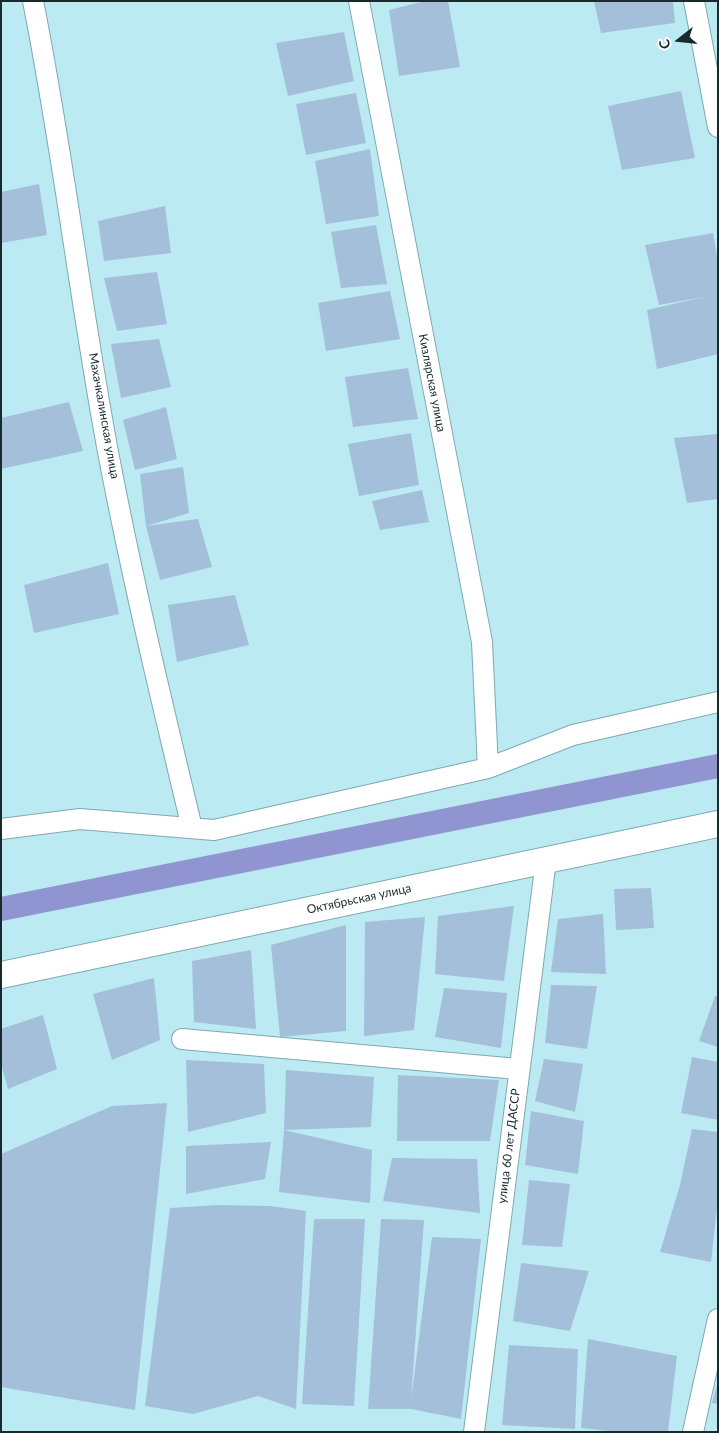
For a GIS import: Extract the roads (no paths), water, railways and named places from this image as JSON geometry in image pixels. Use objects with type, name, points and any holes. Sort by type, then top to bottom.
[{"type":"street","name":"Махачкалинская улица","points":[[33,1],[48,75],[108,452],[192,828]]},
{"type":"street","name":"Кизлярская улица","points":[[359,1],[482,642],[488,768]]},
{"type":"street","points":[[694,1],[718,127]]},
{"type":"street","points":[[1,829],[80,820],[214,830],[488,768],[573,735],[718,702]]},
{"type":"street","name":"Октябрьская улица","points":[[1,974],[718,824]]},
{"type":"street","name":"улица 60 лет ДАССР","points":[[474,1432],[518,1069],[546,860]]},
{"type":"street","points":[[182,1038],[518,1069]]},
{"type":"street","points":[[693,1432],[718,1319]]},
{"type":"waterway","points":[[1,909],[718,766]]}]
